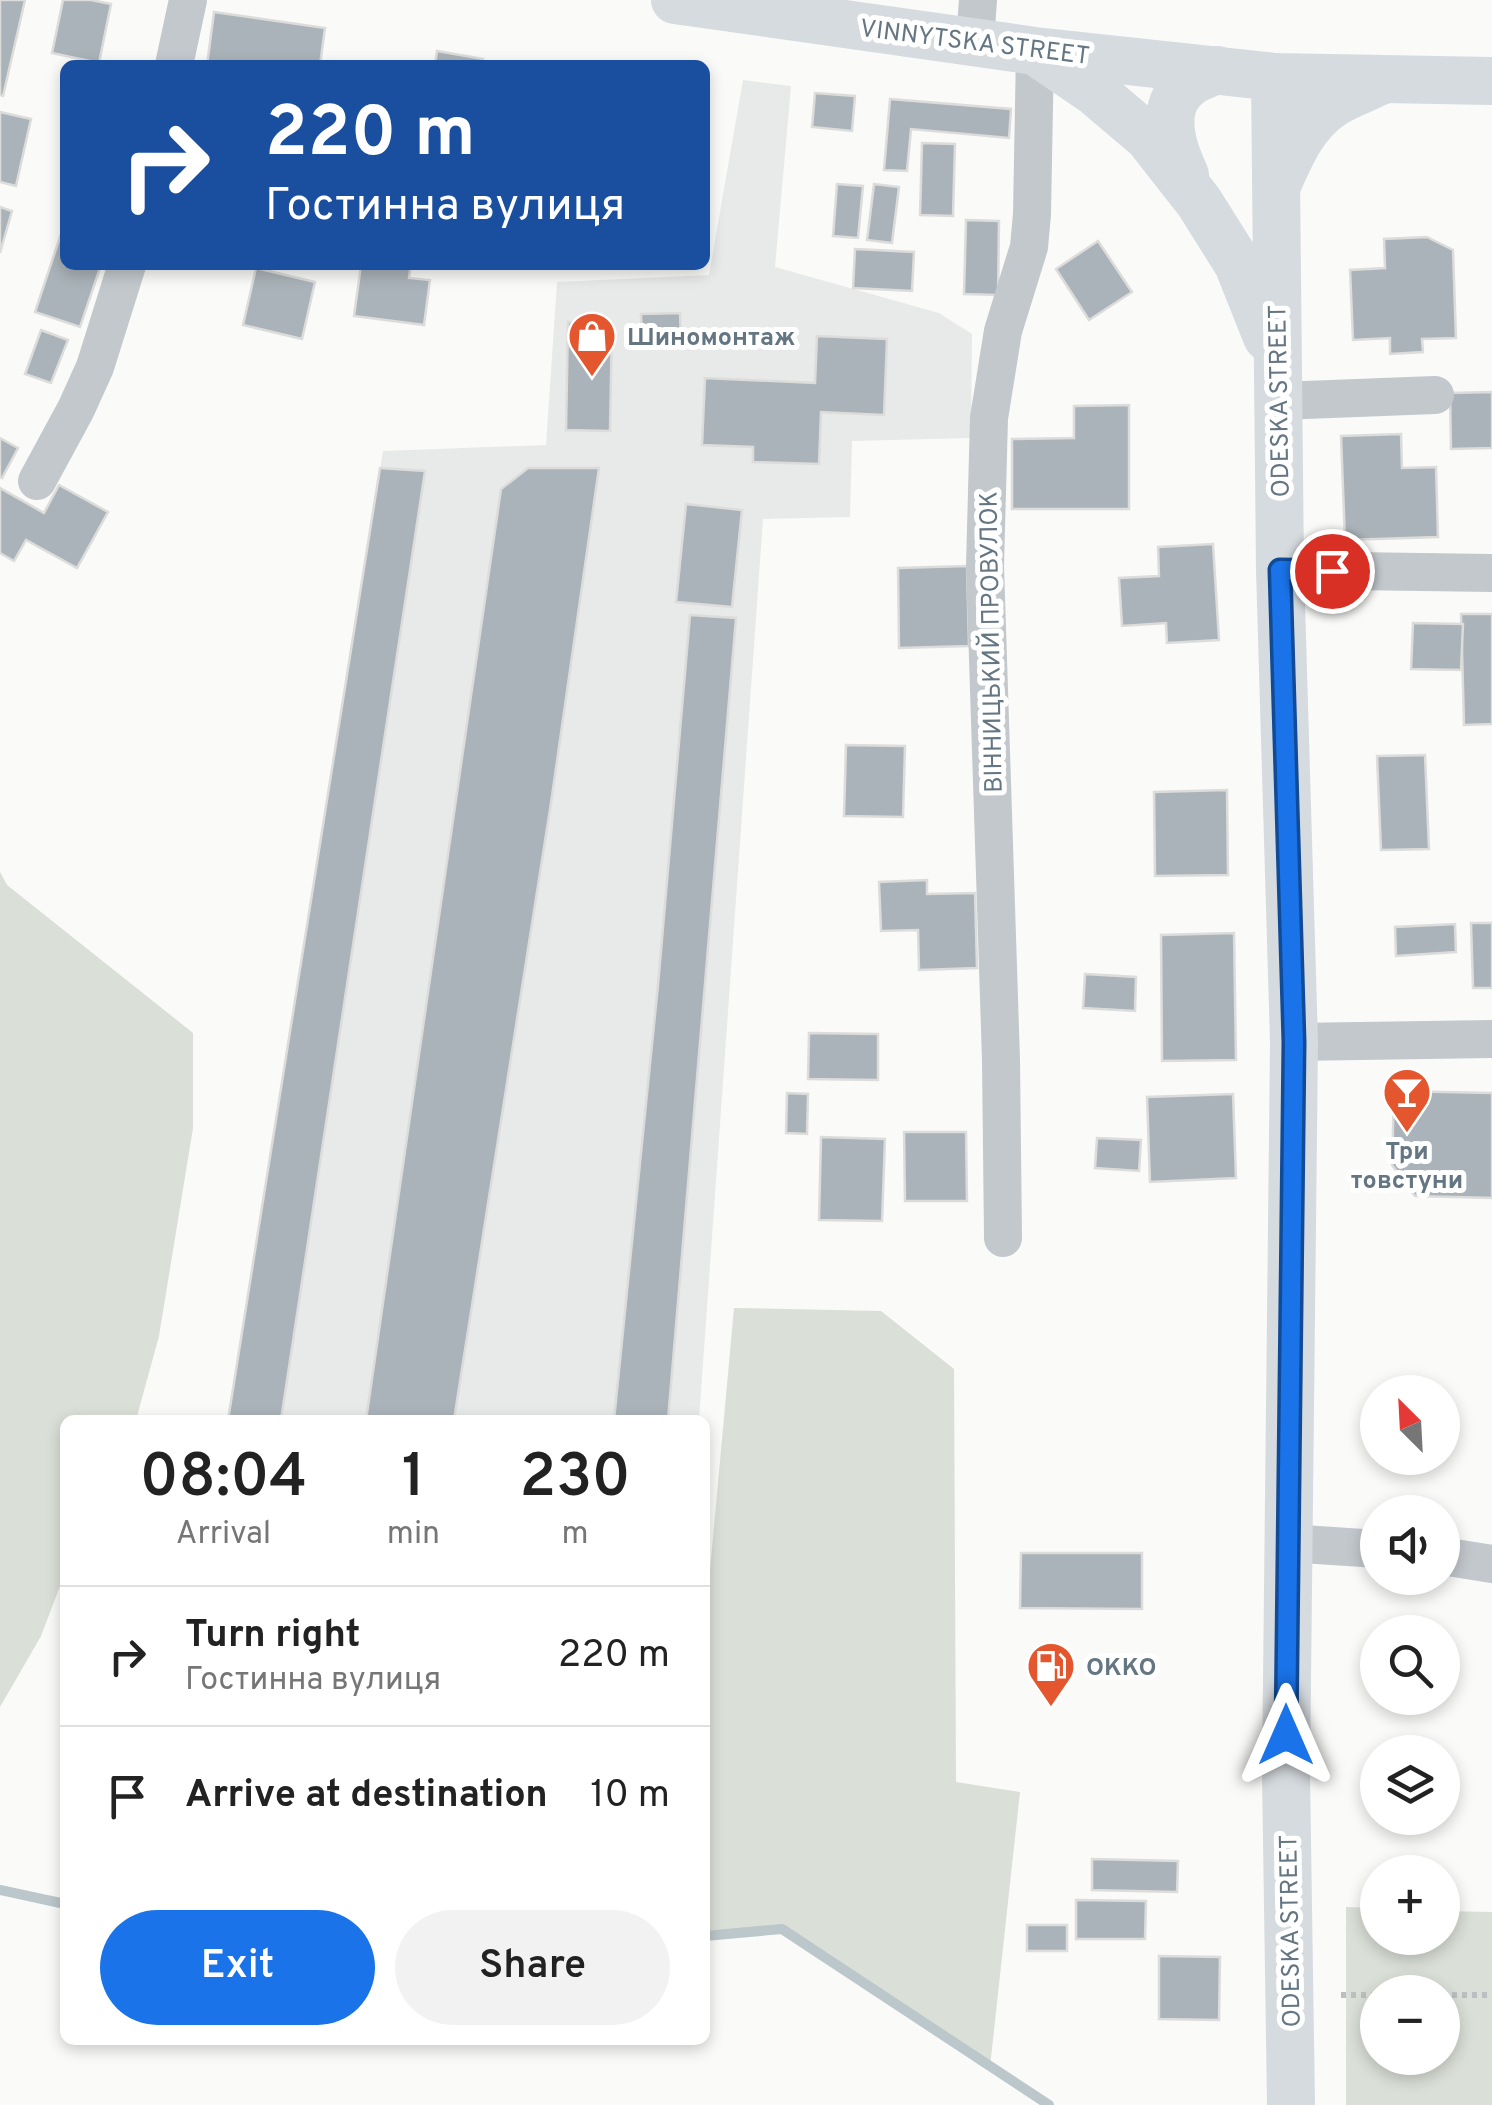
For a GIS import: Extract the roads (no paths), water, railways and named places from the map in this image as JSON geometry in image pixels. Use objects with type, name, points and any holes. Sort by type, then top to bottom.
[{"type":"main road","name":"VINNYTSKA STREET","points":[[674,0],[977,21],[1035,51],[1276,76],[1492,81]]},
{"type":"main road","points":[[1035,51],[1095,92],[1148,137],[1199,202],[1238,264],[1278,382]]},
{"type":"main road","points":[[1199,202],[1170,138],[1170,126],[1178,93],[1194,79],[1216,70]]},
{"type":"main road","name":"ODESKA STREET","points":[[1276,76],[1280,570],[1294,1042],[1286,1774],[1291,2105]]},
{"type":"main road","points":[[1276,186],[1296,144],[1315,118],[1333,104],[1384,79]]},
{"type":"street","points":[[175,60],[188,0]]},
{"type":"street","name":"ВІННИЦЬКИЙ ПРОВУЛОК","points":[[1003,1238],[986,566],[989,418],[1003,330],[1029,247],[1035,51]]},
{"type":"street","points":[[37,481],[95,368],[125,270]]},
{"type":"street","points":[[1278,382],[1435,395]]},
{"type":"street","points":[[1280,570],[1492,573]]},
{"type":"street","points":[[1294,1042],[1492,1039]]},
{"type":"street","points":[[1287,1544],[1360,1548]]},
{"type":"street","points":[[1460,1559],[1492,1564]]},
{"type":"waterway","points":[[0,1890],[60,1903]]},
{"type":"waterway","points":[[710,1936],[782,1929],[1049,2105]]},
{"type":"place","name":"Шиномонтаж","points":[[592,378]]},
{"type":"place","name":"Три товстуни","points":[[1407,1134]]},
{"type":"place","name":"OKKO","points":[[1051,1708]]}]
